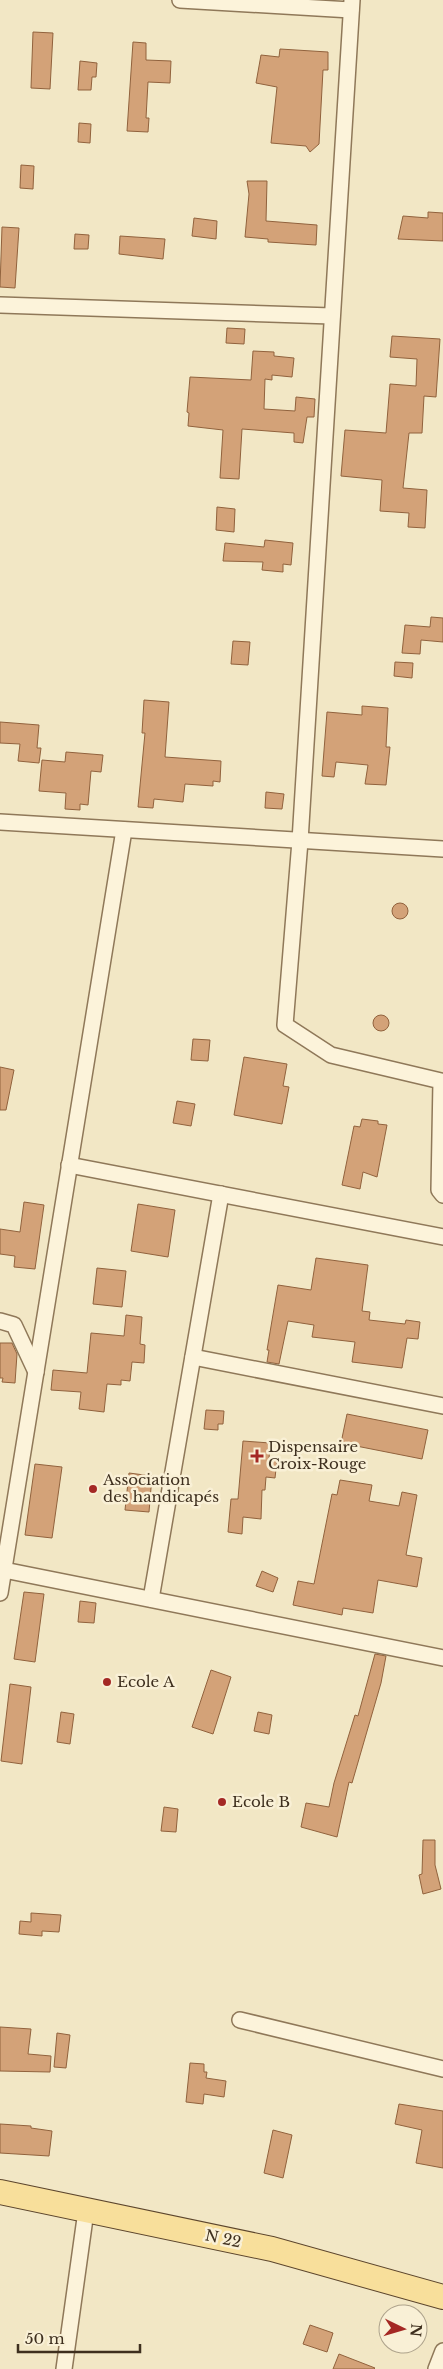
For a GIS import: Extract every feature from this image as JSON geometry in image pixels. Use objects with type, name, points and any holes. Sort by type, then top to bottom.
[{"type":"main road","name":"N 22","points":[[0,2192],[272,2249],[443,2297]]},
{"type":"street","points":[[180,0],[352,5],[300,841],[285,1025],[331,1055],[442,1081],[439,1190],[443,1195]]},
{"type":"street","points":[[0,306],[332,316]]},
{"type":"street","points":[[0,822],[443,849]]},
{"type":"street","points":[[0,1593],[124,830]]},
{"type":"street","points":[[69,1166],[443,1238]]},
{"type":"street","points":[[151,1599],[221,1194]]},
{"type":"street","points":[[0,1321],[14,1325],[36,1372]]},
{"type":"street","points":[[193,1357],[443,1406]]},
{"type":"street","points":[[4,1570],[443,1658]]},
{"type":"street","points":[[240,2020],[443,2069]]},
{"type":"street","points":[[64,2369],[86,2211]]},
{"type":"street","points":[[436,2369],[443,2351]]},
{"type":"building","points":[[33,32],[53,33],[50,89],[31,88]]},
{"type":"building","points":[[133,42],[146,43],[146,60],[171,61],[170,83],[148,82],[146,118],[149,118],[148,132],[127,131]]},
{"type":"building","points":[[280,49],[328,52],[328,70],[323,70],[319,144],[310,152],[306,146],[271,143],[277,87],[256,83],[261,55],[279,57]]},
{"type":"building","points":[[80,61],[97,63],[96,77],[92,77],[91,90],[78,90]]},
{"type":"building","points":[[79,123],[91,124],[90,143],[78,142]]},
{"type":"building","points":[[21,165],[34,166],[33,189],[20,188]]},
{"type":"building","points":[[247,181],[267,181],[266,221],[317,225],[316,245],[268,242],[268,239],[245,237],[249,194]]},
{"type":"building","points":[[428,212],[443,213],[443,241],[398,239],[403,216],[428,218]]},
{"type":"building","points":[[194,218],[217,221],[216,239],[192,236]]},
{"type":"building","points":[[2,227],[19,228],[15,288],[0,287]]},
{"type":"building","points":[[75,234],[89,235],[88,249],[74,249]]},
{"type":"building","points":[[120,236],[165,239],[163,259],[119,254]]},
{"type":"building","points":[[227,328],[245,329],[244,344],[226,343]]},
{"type":"building","points":[[392,336],[440,339],[436,397],[424,396],[422,433],[409,433],[403,488],[427,490],[425,528],[408,527],[409,513],[380,511],[382,480],[341,476],[345,430],[386,433],[390,384],[416,386],[417,359],[390,357]]},
{"type":"building","points":[[253,351],[274,352],[274,356],[294,358],[292,377],[272,375],[272,380],[265,379],[264,409],[295,411],[296,397],[315,399],[314,417],[307,417],[303,443],[294,442],[294,433],[242,429],[239,479],[220,478],[223,430],[188,426],[189,413],[187,412],[190,377],[251,380]]},
{"type":"building","points":[[217,507],[235,509],[234,532],[216,530]]},
{"type":"building","points":[[265,540],[293,543],[291,565],[283,564],[283,572],[262,570],[263,562],[223,561],[225,543],[264,547]]},
{"type":"building","points":[[431,617],[443,618],[443,642],[421,640],[420,654],[402,653],[405,625],[430,627]]},
{"type":"building","points":[[233,641],[250,642],[248,665],[231,664]]},
{"type":"building","points":[[395,662],[413,663],[412,678],[394,676]]},
{"type":"building","points":[[144,700],[169,702],[165,757],[221,761],[220,782],[213,781],[213,786],[185,784],[183,802],[154,799],[153,808],[138,807],[145,733],[142,733]]},
{"type":"building","points":[[362,706],[388,708],[386,747],[390,747],[386,785],[365,784],[368,765],[336,762],[334,777],[322,776],[327,712],[362,715]]},
{"type":"building","points":[[0,722],[39,725],[37,748],[41,748],[39,763],[18,761],[20,744],[0,743]]},
{"type":"building","points":[[66,752],[103,755],[101,772],[91,771],[88,805],[80,804],[80,810],[65,809],[66,793],[39,791],[42,760],[65,762]]},
{"type":"building","points":[[266,792],[284,794],[282,809],[265,808]]},
{"type":"building","points":[[400,903],[408,911],[400,919],[392,911]]},
{"type":"building","points":[[381,1015],[389,1023],[381,1031],[373,1023]]},
{"type":"building","points":[[193,1039],[210,1040],[208,1061],[191,1060]]},
{"type":"building","points":[[244,1057],[287,1064],[283,1086],[289,1087],[282,1124],[234,1115]]},
{"type":"building","points":[[0,1067],[14,1070],[6,1110],[0,1110]]},
{"type":"building","points":[[177,1101],[195,1104],[191,1126],[173,1123]]},
{"type":"building","points":[[362,1119],[378,1121],[378,1124],[387,1125],[377,1177],[363,1172],[360,1189],[342,1185],[354,1126],[360,1127]]},
{"type":"building","points":[[24,1202],[44,1205],[35,1269],[14,1267],[15,1256],[0,1254],[0,1229],[20,1232]]},
{"type":"building","points":[[138,1204],[175,1210],[168,1257],[131,1251]]},
{"type":"building","points":[[316,1258],[368,1265],[362,1311],[370,1312],[369,1320],[405,1324],[406,1320],[420,1322],[418,1339],[407,1338],[402,1368],[352,1362],[355,1342],[312,1337],[314,1325],[288,1321],[279,1364],[267,1362],[269,1350],[267,1350],[278,1285],[311,1290]]},
{"type":"building","points":[[97,1268],[126,1271],[122,1307],[93,1304]]},
{"type":"building","points":[[126,1315],[142,1317],[140,1344],[145,1345],[144,1363],[132,1362],[130,1381],[121,1380],[121,1385],[107,1384],[104,1412],[79,1409],[81,1392],[51,1390],[53,1370],[87,1373],[91,1333],[124,1336]]},
{"type":"building","points":[[0,1343],[12,1343],[17,1354],[15,1383],[2,1382],[3,1378],[0,1378]]},
{"type":"building","points":[[206,1410],[224,1411],[223,1424],[218,1424],[218,1430],[204,1429]]},
{"type":"building","points":[[347,1414],[428,1430],[422,1459],[341,1443]]},
{"type":"building","points":[[243,1441],[270,1443],[269,1459],[277,1460],[275,1478],[266,1477],[265,1490],[262,1490],[261,1519],[243,1517],[242,1534],[228,1532],[231,1499],[238,1499]]},
{"type":"building","points":[[35,1464],[62,1467],[52,1538],[25,1535]]},
{"type":"building","points":[[129,1473],[152,1476],[149,1512],[125,1510]]},
{"type":"building","points":[[340,1480],[372,1485],[369,1501],[399,1506],[402,1492],[417,1495],[406,1555],[422,1558],[417,1587],[378,1580],[373,1613],[343,1608],[342,1615],[293,1605],[298,1581],[314,1584],[332,1494],[337,1495]]},
{"type":"building","points":[[262,1571],[278,1578],[273,1592],[256,1586]]},
{"type":"building","points":[[24,1592],[44,1594],[35,1662],[14,1659]]},
{"type":"building","points":[[80,1601],[96,1603],[94,1623],[78,1622]]},
{"type":"building","points":[[375,1654],[386,1656],[381,1683],[352,1783],[349,1782],[337,1837],[301,1827],[306,1803],[329,1807],[334,1783],[355,1715],[358,1716]]},
{"type":"building","points":[[211,1670],[231,1677],[213,1734],[192,1727]]},
{"type":"building","points":[[10,1684],[31,1687],[22,1764],[1,1761]]},
{"type":"building","points":[[61,1712],[74,1714],[70,1744],[57,1742]]},
{"type":"building","points":[[258,1712],[272,1715],[269,1734],[254,1731]]},
{"type":"building","points":[[164,1807],[178,1809],[176,1832],[161,1831]]},
{"type":"building","points":[[423,1840],[435,1840],[435,1865],[441,1889],[423,1894],[419,1875],[422,1874]]},
{"type":"building","points":[[31,1913],[61,1915],[59,1932],[42,1931],[42,1936],[19,1934],[20,1921],[31,1922]]},
{"type":"building","points":[[0,2027],[31,2029],[28,2054],[51,2056],[50,2072],[0,2071]]},
{"type":"building","points":[[57,2033],[70,2035],[66,2068],[54,2067]]},
{"type":"building","points":[[190,2063],[204,2064],[204,2072],[207,2072],[206,2078],[226,2081],[224,2097],[204,2094],[203,2104],[186,2102]]},
{"type":"building","points":[[399,2104],[443,2111],[443,2168],[416,2163],[422,2130],[395,2124]]},
{"type":"building","points":[[0,2124],[31,2126],[31,2128],[52,2131],[49,2156],[0,2153]]},
{"type":"building","points":[[273,2130],[292,2135],[283,2178],[264,2173]]},
{"type":"building","points":[[310,2325],[333,2333],[327,2352],[303,2344]]},
{"type":"building","points":[[339,2354],[375,2368],[333,2369]]},
{"type":"place","name":"Dispensaire Croix-Rouge","points":[[257,1456]]},
{"type":"place","name":"Association des handicapés","points":[[93,1489]]},
{"type":"place","name":"Ecole A","points":[[107,1682]]},
{"type":"place","name":"Ecole B","points":[[222,1802]]}]
